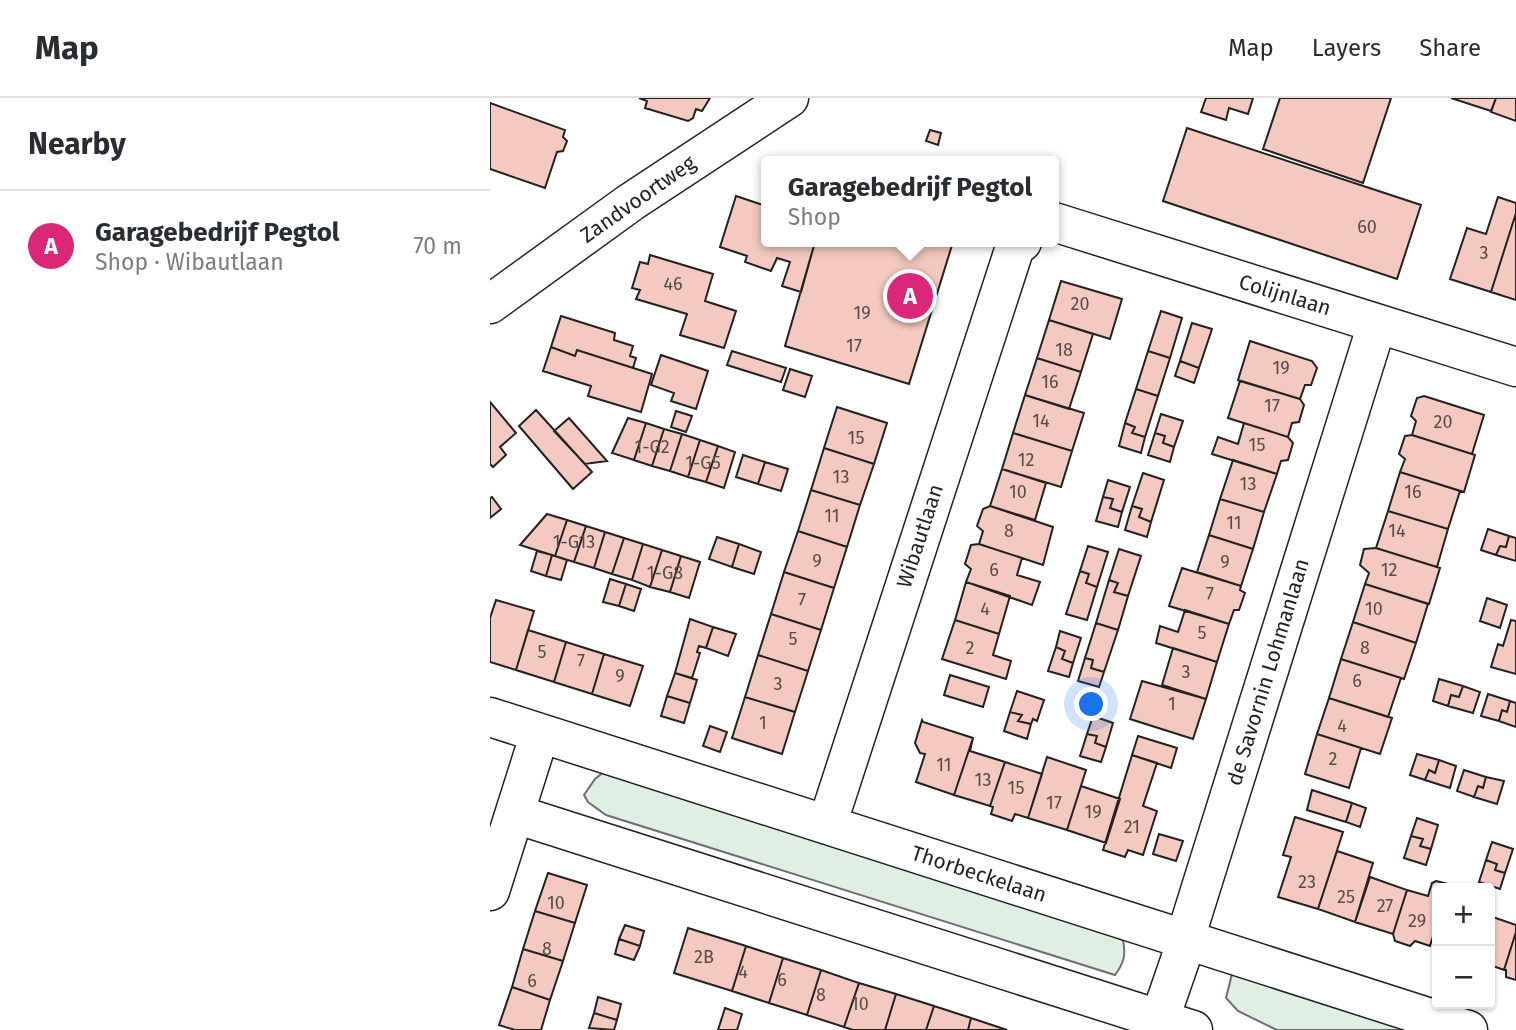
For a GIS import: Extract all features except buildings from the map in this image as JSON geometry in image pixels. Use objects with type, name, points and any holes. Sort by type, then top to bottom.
[{"type":"street","name":"Zandvoortweg","points":[[490,304],[631,202],[789,98]]},
{"type":"street","name":"Colijnlaan","points":[[1059,224],[1516,367]]},
{"type":"street","name":"Wibautlaan","points":[[827,825],[1017,247]]},
{"type":"street","name":"de Savornin Lohmanlaan","points":[[1169,1026],[1197,900],[1377,324]]},
{"type":"street","name":"Thorbeckelaan","points":[[490,717],[1468,1030]]},
{"type":"street","points":[[490,891],[540,733]]},
{"type":"street","points":[[515,814],[1169,1026]]},
{"type":"green space","points":[[605,771],[1046,906],[1123,940],[1122,963],[1115,975],[606,815],[588,802],[584,795],[595,779]]},
{"type":"green space","points":[[1232,974],[1439,1030],[1277,1030],[1238,1011],[1226,998]]},
{"type":"place","name":"Garagebedrijf Pegtol","points":[[910,296]]}]
